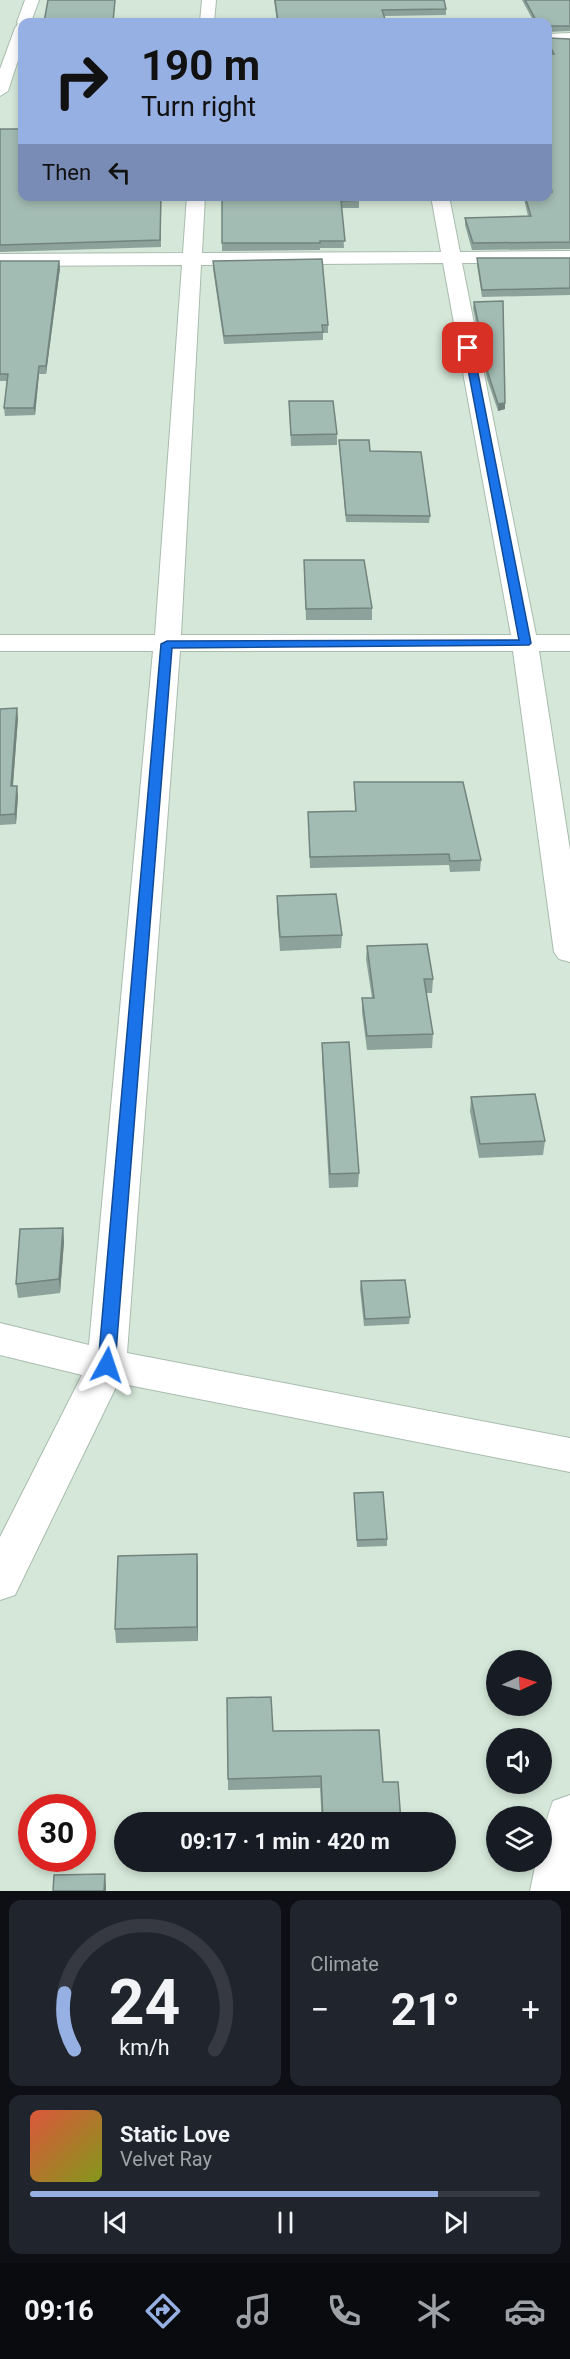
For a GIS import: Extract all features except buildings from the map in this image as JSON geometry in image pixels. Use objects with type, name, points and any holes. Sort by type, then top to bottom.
[{"type":"street","points":[[25,18],[32,0]]},
{"type":"street","points":[[207,18],[208,0]]},
{"type":"street","points":[[0,39],[18,36]]},
{"type":"street","points":[[552,38],[570,38]]},
{"type":"street","points":[[0,91],[18,43]]},
{"type":"street","points":[[0,1581],[107,1365],[167,644],[196,201]]},
{"type":"street","points":[[441,201],[525,643],[570,952]]},
{"type":"street","points":[[0,260],[570,257]]},
{"type":"street","points":[[0,643],[570,643]]},
{"type":"street","points":[[0,1339],[107,1365],[570,1455]]},
{"type":"street","points":[[554,1891],[570,1818]]},
{"type":"route","points":[[107,1365],[167,644],[525,643],[468,348]]}]
